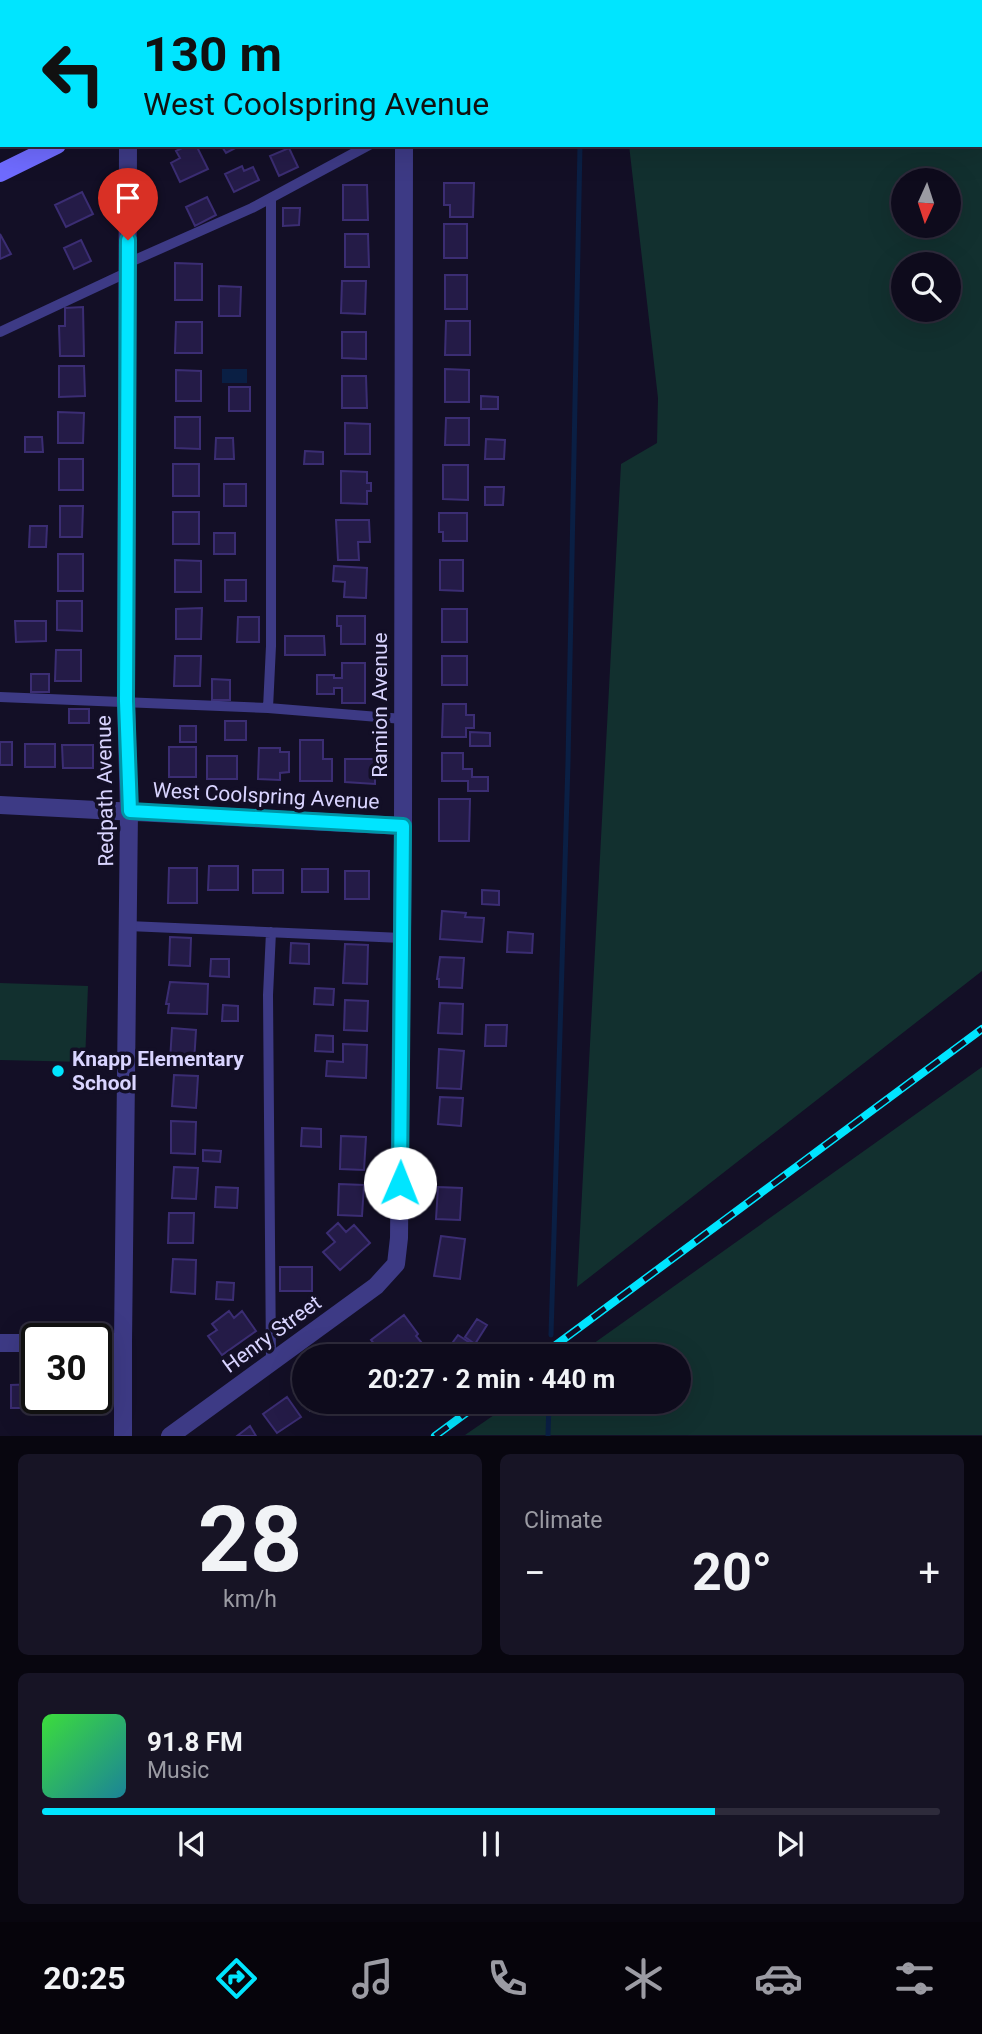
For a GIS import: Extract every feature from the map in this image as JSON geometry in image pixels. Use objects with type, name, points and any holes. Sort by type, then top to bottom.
[{"type":"street","points":[[0,173],[53,147]]},
{"type":"street","name":"Redpath Avenue","points":[[123,1436],[130,811],[126,701],[128,147]]},
{"type":"street","name":"Ramion Avenue","points":[[396,1264],[399,1238],[403,826],[404,147]]},
{"type":"street","name":"West Coolspring Avenue","points":[[0,805],[403,826]]},
{"type":"street","name":"Henry Street","points":[[170,1436],[376,1286],[396,1264]]},
{"type":"street","points":[[112,1342],[122,1342]]},
{"type":"street","points":[[0,1343],[21,1343]]},
{"type":"lane","points":[[0,332],[271,198],[365,147]]},
{"type":"lane","points":[[268,708],[271,646],[271,198]]},
{"type":"lane","points":[[0,697],[268,708],[403,719]]},
{"type":"lane","points":[[128,926],[402,938]]},
{"type":"lane","points":[[271,932],[268,995],[271,1363]]},
{"type":"green space","points":[[629,147],[982,147],[982,971],[577,1287],[621,464],[657,443],[658,398]]},
{"type":"green space","points":[[0,983],[88,986],[85,1062],[0,1060]]},
{"type":"green space","points":[[982,1067],[982,1435],[465,1435],[496,1414],[691,1414],[691,1344],[593,1344]]},
{"type":"water","points":[[222,369],[247,369],[247,383],[222,383]]},
{"type":"building","points":[[184,147],[197,147],[208,169],[180,182],[171,163],[180,158],[176,151]]},
{"type":"building","points":[[222,147],[237,147],[226,153]]},
{"type":"building","points":[[289,148],[298,167],[279,176],[270,156]]},
{"type":"building","points":[[242,166],[244,171],[253,167],[259,180],[234,192],[225,174]]},
{"type":"building","points":[[444,183],[474,183],[473,217],[450,217],[450,205],[444,205]]},
{"type":"building","points":[[343,185],[367,185],[368,220],[343,220]]},
{"type":"building","points":[[82,192],[93,214],[66,227],[55,205]]},
{"type":"building","points":[[207,197],[216,215],[195,226],[186,207]]},
{"type":"building","points":[[283,208],[300,208],[299,225],[283,226]]},
{"type":"building","points":[[444,224],[467,224],[467,258],[444,258]]},
{"type":"building","points":[[0,234],[11,254],[0,259]]},
{"type":"building","points":[[345,234],[368,234],[369,267],[345,267]]},
{"type":"building","points":[[81,240],[91,261],[74,269],[64,248]]},
{"type":"building","points":[[175,263],[202,264],[202,300],[175,300]]},
{"type":"building","points":[[445,275],[467,275],[467,309],[445,309]]},
{"type":"building","points":[[342,281],[366,281],[365,314],[341,313]]},
{"type":"building","points":[[219,286],[241,287],[240,316],[219,316]]},
{"type":"building","points":[[83,307],[84,356],[60,356],[59,326],[65,326],[65,308]]},
{"type":"building","points":[[446,321],[470,321],[470,355],[445,355]]},
{"type":"building","points":[[176,322],[202,322],[202,353],[175,353]]},
{"type":"building","points":[[342,332],[366,332],[366,359],[342,358]]},
{"type":"building","points":[[59,366],[84,366],[85,396],[59,397]]},
{"type":"building","points":[[445,369],[469,370],[469,402],[445,402]]},
{"type":"building","points":[[176,370],[201,371],[201,401],[176,401]]},
{"type":"building","points":[[342,376],[366,376],[367,408],[342,408]]},
{"type":"building","points":[[229,387],[250,387],[250,411],[229,411]]},
{"type":"building","points":[[481,396],[498,397],[498,409],[481,409]]},
{"type":"building","points":[[58,412],[84,413],[83,443],[58,443]]},
{"type":"building","points":[[175,417],[200,417],[200,449],[175,448]]},
{"type":"building","points":[[446,418],[469,418],[469,445],[445,445]]},
{"type":"building","points":[[345,423],[370,424],[370,454],[345,454]]},
{"type":"building","points":[[25,437],[42,437],[43,452],[25,452]]},
{"type":"building","points":[[216,438],[233,438],[234,459],[215,459]]},
{"type":"building","points":[[486,439],[505,440],[504,459],[485,459]]},
{"type":"building","points":[[305,451],[323,452],[323,464],[304,464]]},
{"type":"building","points":[[59,459],[83,459],[83,490],[59,490]]},
{"type":"building","points":[[173,464],[199,464],[199,496],[173,496]]},
{"type":"building","points":[[443,465],[468,465],[468,500],[443,499]]},
{"type":"building","points":[[341,471],[367,472],[367,483],[371,483],[371,491],[367,491],[367,504],[341,503]]},
{"type":"building","points":[[224,484],[246,484],[246,506],[224,506]]},
{"type":"building","points":[[485,487],[504,487],[503,505],[485,505]]},
{"type":"building","points":[[60,506],[83,506],[82,537],[60,537]]},
{"type":"building","points":[[173,512],[199,512],[199,544],[173,544]]},
{"type":"building","points":[[439,513],[467,513],[467,541],[443,541],[443,532],[439,532]]},
{"type":"building","points":[[336,520],[369,520],[370,542],[358,542],[359,560],[338,560]]},
{"type":"building","points":[[30,526],[47,526],[46,547],[29,547]]},
{"type":"building","points":[[214,533],[235,533],[235,554],[214,554]]},
{"type":"building","points":[[58,554],[83,554],[83,591],[58,591]]},
{"type":"building","points":[[175,560],[201,561],[201,592],[175,592]]},
{"type":"building","points":[[440,560],[463,560],[463,591],[440,590]]},
{"type":"building","points":[[334,566],[367,568],[366,598],[344,597],[345,582],[333,581]]},
{"type":"building","points":[[225,580],[246,580],[246,601],[225,601]]},
{"type":"building","points":[[57,601],[82,601],[82,631],[57,630]]},
{"type":"building","points":[[202,608],[201,639],[176,639],[176,609]]},
{"type":"building","points":[[442,609],[467,609],[467,642],[442,642]]},
{"type":"building","points":[[337,616],[365,616],[365,644],[341,644],[341,626],[337,626]]},
{"type":"building","points":[[238,617],[259,617],[259,642],[237,642]]},
{"type":"building","points":[[15,621],[46,621],[46,641],[16,642]]},
{"type":"building","points":[[285,636],[324,636],[325,655],[285,655]]},
{"type":"building","points":[[56,650],[81,650],[81,681],[55,681]]},
{"type":"building","points":[[175,656],[201,656],[200,686],[174,686]]},
{"type":"building","points":[[442,656],[467,656],[467,685],[442,685]]},
{"type":"building","points":[[342,663],[365,663],[365,703],[342,703],[342,688],[334,688],[334,694],[317,694],[317,675],[342,678]]},
{"type":"building","points":[[31,674],[49,674],[49,692],[31,692]]},
{"type":"building","points":[[212,679],[230,680],[230,700],[212,700]]},
{"type":"building","points":[[443,704],[466,704],[466,715],[474,715],[474,728],[466,728],[466,737],[442,737]]},
{"type":"building","points":[[69,709],[89,709],[89,723],[69,723]]},
{"type":"building","points":[[225,721],[246,721],[246,740],[225,740]]},
{"type":"building","points":[[180,726],[196,726],[196,742],[180,742]]},
{"type":"building","points":[[470,732],[490,733],[490,746],[470,746]]},
{"type":"building","points":[[300,740],[323,740],[323,759],[332,759],[332,781],[300,781]]},
{"type":"building","points":[[0,742],[12,742],[12,765],[0,765]]},
{"type":"building","points":[[25,744],[55,744],[55,767],[25,767]]},
{"type":"building","points":[[62,745],[93,745],[93,768],[63,768]]},
{"type":"building","points":[[169,747],[196,747],[196,777],[169,777]]},
{"type":"building","points":[[259,748],[280,748],[280,752],[289,752],[289,772],[280,773],[280,780],[258,779]]},
{"type":"building","points":[[442,753],[463,753],[463,769],[472,769],[472,777],[488,777],[488,791],[468,791],[468,781],[442,781]]},
{"type":"building","points":[[207,756],[237,756],[237,779],[207,779]]},
{"type":"building","points":[[345,759],[375,759],[375,784],[345,782]]},
{"type":"building","points":[[439,799],[470,799],[469,841],[439,841]]},
{"type":"building","points":[[209,866],[238,866],[238,890],[208,890]]},
{"type":"building","points":[[169,868],[197,868],[197,903],[168,903]]},
{"type":"building","points":[[302,869],[328,869],[328,892],[302,892]]},
{"type":"building","points":[[253,870],[283,870],[283,893],[253,893]]},
{"type":"building","points":[[345,871],[369,871],[369,899],[345,899]]},
{"type":"building","points":[[482,890],[499,891],[499,905],[482,904]]},
{"type":"building","points":[[442,911],[466,913],[465,917],[484,918],[482,942],[440,939]]},
{"type":"building","points":[[508,932],[533,934],[532,953],[507,952]]},
{"type":"building","points":[[170,937],[191,938],[190,966],[169,965]]},
{"type":"building","points":[[291,943],[309,944],[309,964],[290,963]]},
{"type":"building","points":[[345,944],[368,945],[367,984],[343,983]]},
{"type":"building","points":[[440,957],[464,958],[462,988],[439,987],[437,979]]},
{"type":"building","points":[[211,959],[229,959],[229,977],[210,976]]},
{"type":"building","points":[[170,982],[208,984],[207,1014],[168,1013],[169,1004],[166,1004]]},
{"type":"building","points":[[315,988],[334,989],[333,1005],[314,1004]]},
{"type":"building","points":[[345,1000],[368,1001],[367,1031],[344,1030]]},
{"type":"building","points":[[440,1003],[463,1004],[462,1034],[438,1033]]},
{"type":"building","points":[[223,1005],[238,1006],[238,1021],[222,1021]]},
{"type":"building","points":[[486,1025],[507,1025],[506,1046],[485,1046]]},
{"type":"building","points":[[172,1028],[196,1030],[194,1063],[170,1061]]},
{"type":"building","points":[[316,1035],[333,1036],[333,1052],[315,1051]]},
{"type":"building","points":[[343,1044],[367,1045],[366,1078],[326,1076],[327,1061],[343,1062]]},
{"type":"building","points":[[439,1049],[464,1051],[461,1089],[437,1088]]},
{"type":"building","points":[[174,1075],[198,1076],[196,1108],[172,1106]]},
{"type":"building","points":[[440,1097],[463,1098],[461,1126],[438,1124]]},
{"type":"building","points":[[171,1121],[196,1122],[195,1154],[171,1153]]},
{"type":"building","points":[[302,1128],[321,1129],[321,1147],[301,1146]]},
{"type":"building","points":[[341,1136],[366,1137],[364,1170],[340,1169]]},
{"type":"building","points":[[203,1150],[221,1151],[220,1162],[203,1161]]},
{"type":"building","points":[[174,1167],[198,1168],[196,1199],[172,1198]]},
{"type":"building","points":[[339,1184],[364,1185],[362,1216],[338,1215]]},
{"type":"building","points":[[216,1187],[238,1188],[237,1208],[215,1207]]},
{"type":"building","points":[[438,1187],[462,1188],[460,1220],[436,1219]]},
{"type":"building","points":[[169,1213],[194,1213],[193,1243],[168,1243]]},
{"type":"building","points":[[338,1223],[346,1232],[354,1225],[370,1243],[340,1270],[323,1252],[335,1242],[327,1233]]},
{"type":"building","points":[[441,1236],[465,1239],[460,1279],[434,1276]]},
{"type":"building","points":[[173,1259],[196,1260],[195,1294],[171,1292]]},
{"type":"building","points":[[280,1267],[312,1267],[312,1291],[280,1291]]},
{"type":"building","points":[[217,1282],[234,1283],[233,1300],[216,1299]]},
{"type":"building","points":[[229,1311],[234,1318],[242,1311],[256,1331],[222,1355],[208,1336],[217,1330],[212,1324]]},
{"type":"building","points":[[404,1315],[422,1343],[374,1344],[371,1340]]},
{"type":"building","points":[[477,1319],[487,1325],[475,1344],[465,1337]]},
{"type":"building","points":[[458,1335],[472,1344],[456,1344],[453,1342]]},
{"type":"building","points":[[11,1385],[21,1385],[21,1408],[11,1408]]},
{"type":"building","points":[[287,1397],[292,1404],[292,1414],[299,1414],[301,1417],[277,1433],[263,1414]]},
{"type":"building","points":[[250,1426],[256,1436],[237,1436]]},
{"type":"waterway","points":[[551,1335],[568,762],[580,147]]},
{"type":"waterway","points":[[548,1436],[549,1414]]},
{"type":"railway","points":[[557,1344],[982,1029]]},
{"type":"railway","points":[[435,1436],[465,1414]]},
{"type":"place","name":"Knapp Elementary School","points":[[58,1071]]},
{"type":"route","points":[[128,240],[126,701],[130,811],[403,826],[400,1183]]}]
